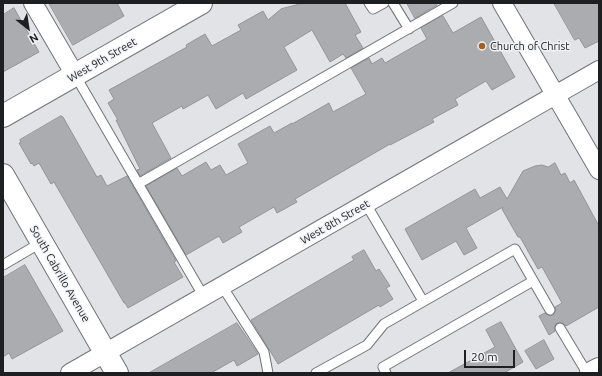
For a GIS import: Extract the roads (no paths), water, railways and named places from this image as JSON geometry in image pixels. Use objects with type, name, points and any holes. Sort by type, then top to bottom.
[{"type":"street","points":[[33,3],[74,75]]},
{"type":"street","name":"West 9th Street","points":[[3,116],[201,3]]},
{"type":"street","points":[[502,3],[599,170]]},
{"type":"street","name":"West 8th Street","points":[[70,373],[599,70]]},
{"type":"street","name":"South Cabrillo Avenue","points":[[3,175],[117,373]]},
{"type":"street","points":[[591,373],[599,369]]},
{"type":"lane","points":[[369,3],[373,9],[384,3]]},
{"type":"lane","points":[[393,3],[409,29]]},
{"type":"lane","points":[[138,184],[453,3]]},
{"type":"lane","points":[[74,75],[204,296]]},
{"type":"lane","points":[[366,204],[423,301]]},
{"type":"lane","points":[[3,265],[42,242]]},
{"type":"lane","points":[[316,373],[366,345],[384,324],[515,249],[550,310]]},
{"type":"lane","points":[[386,373],[383,367],[533,281]]},
{"type":"lane","points":[[222,286],[264,352],[268,373]]},
{"type":"lane","points":[[560,328],[587,373]]},
{"type":"place","name":"Church of Christ","points":[[482,46]]}]
